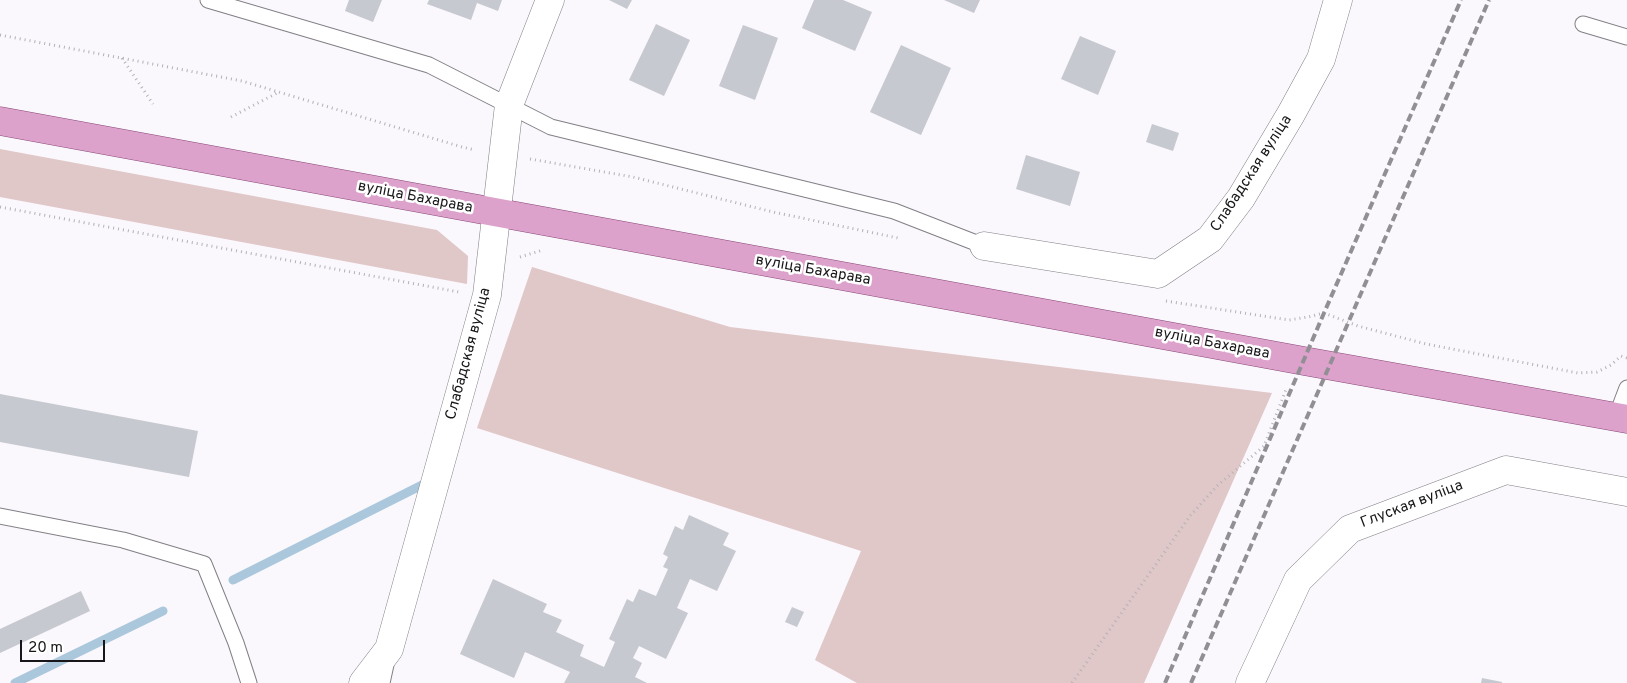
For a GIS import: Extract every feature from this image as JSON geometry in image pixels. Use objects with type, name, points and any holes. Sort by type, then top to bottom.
[{"type":"main road","name":"вуліца Бахарава","points":[[0,120],[1312,363],[1621,418]]},
{"type":"street","name":"Слабадская вуліца","points":[[389,648],[487,295],[510,105],[550,0]]},
{"type":"street","name":"Слабадская вуліца","points":[[984,246],[1158,274],[1210,239],[1241,198],[1292,114],[1321,58],[1338,0]]},
{"type":"street","name":"Глуская вуліца","points":[[1250,683],[1298,580],[1350,529],[1506,470],[1627,492]]},
{"type":"street","points":[[363,683],[389,648]]},
{"type":"lane","points":[[208,0],[429,65],[510,105],[551,128],[894,211],[984,246]]},
{"type":"lane","points":[[1583,24],[1627,37]]},
{"type":"lane","points":[[1621,418],[1627,388]]},
{"type":"lane","points":[[0,516],[123,540],[204,564],[236,643],[249,683]]},
{"type":"lane","points":[[382,683],[389,648]]},
{"type":"path","points":[[122,58],[153,104]]},
{"type":"path","points":[[231,117],[279,92]]},
{"type":"path","points":[[0,207],[466,294]]},
{"type":"path","points":[[518,265],[520,256],[546,249]]},
{"type":"path","points":[[1072,683],[1190,516],[1217,486],[1264,446],[1288,382]]},
{"type":"shaded area","points":[[0,149],[437,230],[468,256],[467,284],[0,197]]},
{"type":"shaded area","points":[[532,267],[730,327],[1272,393],[1144,683],[857,683],[815,660],[861,551],[477,428]]},
{"type":"building","points":[[349,0],[382,0],[373,22],[345,11]]},
{"type":"building","points":[[429,0],[502,0],[498,11],[477,3],[471,20],[427,4]]},
{"type":"building","points":[[609,0],[632,0],[627,9]]},
{"type":"building","points":[[814,0],[843,0],[872,12],[855,51],[802,28]]},
{"type":"building","points":[[944,0],[980,0],[974,13]]},
{"type":"building","points":[[656,24],[690,40],[664,96],[629,80]]},
{"type":"building","points":[[743,25],[778,38],[755,100],[719,86]]},
{"type":"building","points":[[1080,36],[1116,51],[1098,95],[1061,79]]},
{"type":"building","points":[[901,45],[951,68],[921,135],[870,112]]},
{"type":"building","points":[[1152,124],[1179,133],[1173,151],[1146,142]]},
{"type":"building","points":[[1026,155],[1080,172],[1070,206],[1016,189]]},
{"type":"building","points":[[0,394],[198,431],[189,477],[0,442]]},
{"type":"building","points":[[689,515],[729,533],[723,545],[736,551],[717,591],[690,579],[677,608],[688,613],[666,659],[639,646],[633,658],[642,663],[635,677],[647,683],[564,683],[570,672],[525,652],[514,678],[460,654],[493,579],[547,604],[543,612],[562,620],[556,632],[584,645],[580,656],[604,667],[615,642],[609,639],[627,599],[633,602],[639,589],[656,596],[668,569],[663,567],[668,557],[663,554],[675,526],[683,530]]},
{"type":"building","points":[[81,591],[90,611],[0,653],[0,629]]},
{"type":"building","points":[[792,607],[804,612],[797,627],[785,622]]},
{"type":"building","points":[[1482,678],[1502,682],[1502,683],[1481,683]]},
{"type":"waterway","points":[[233,580],[422,485]]},
{"type":"waterway","points":[[15,683],[163,611]]},
{"type":"railway","points":[[1165,683],[1461,0]]},
{"type":"railway","points":[[1191,683],[1489,0]]}]
